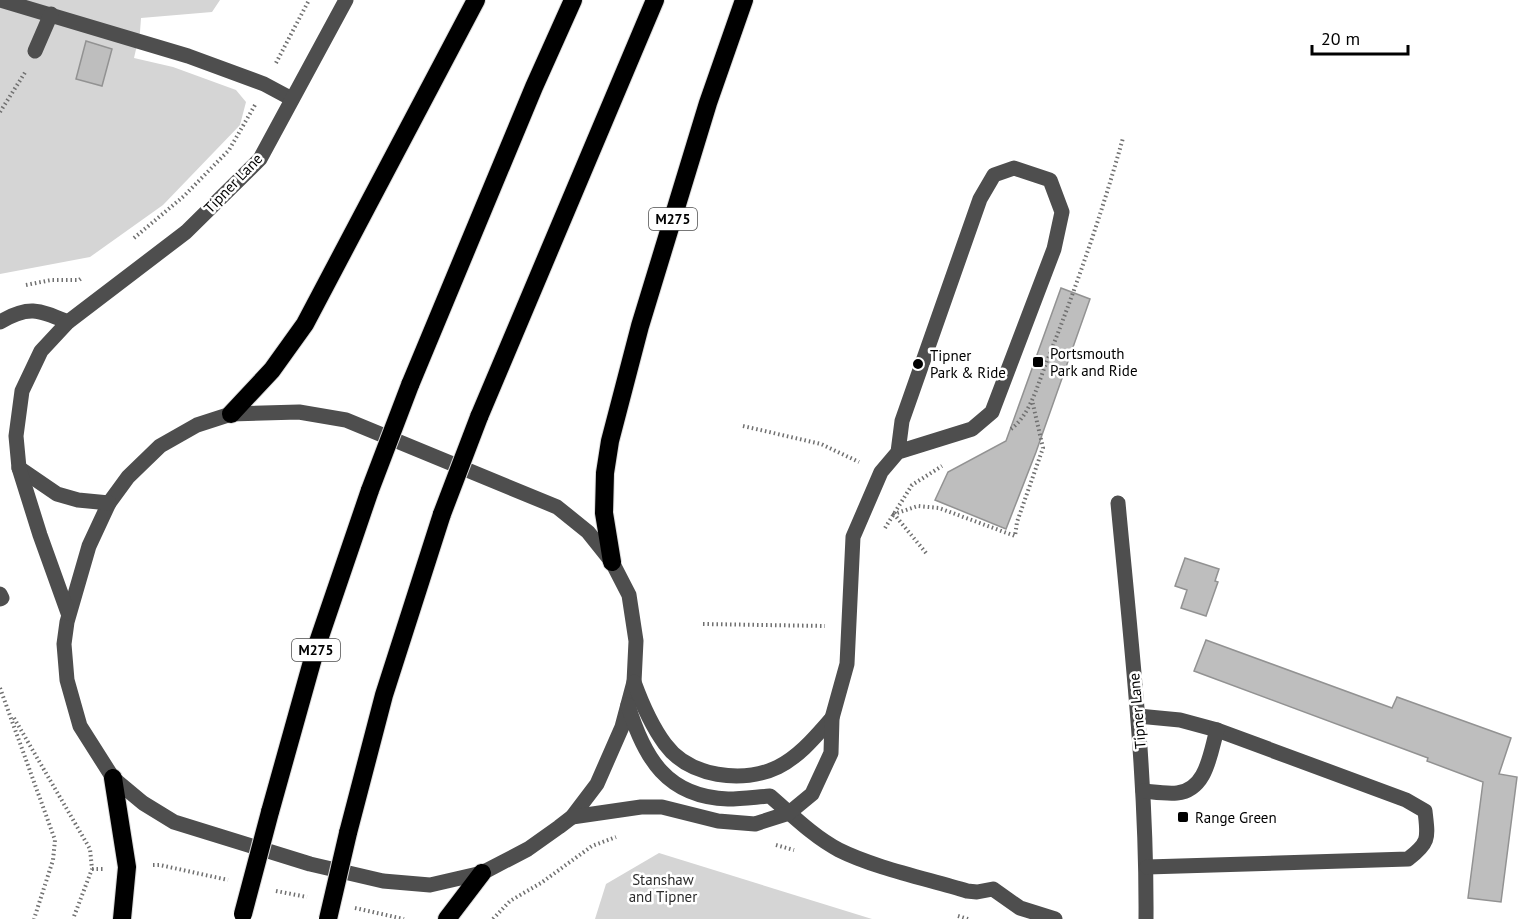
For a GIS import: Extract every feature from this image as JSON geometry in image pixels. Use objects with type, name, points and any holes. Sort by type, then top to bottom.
[{"type":"highway","points":[[231,414],[272,370],[305,324],[446,52],[476,0]]},
{"type":"highway","name":"M275","points":[[243,917],[315,651],[370,490],[410,385],[573,0]]},
{"type":"highway","points":[[328,919],[384,695],[442,514],[479,417],[655,0]]},
{"type":"highway","name":"M275","points":[[612,562],[604,513],[605,473],[610,441],[640,326],[708,103],[744,0]]},
{"type":"highway","points":[[113,778],[127,867],[122,919]]},
{"type":"highway","points":[[447,919],[482,873]]},
{"type":"street","points":[[0,0],[188,56],[264,84],[292,99]]},
{"type":"street","name":"Tipner Lane","points":[[68,613],[19,468],[16,436],[22,391],[41,351],[68,322],[186,232],[260,159],[346,0]]},
{"type":"street","points":[[35,51],[51,14]]},
{"type":"street","points":[[572,817],[641,807],[662,807],[718,820],[755,824],[789,813],[812,794],[831,753],[832,718],[847,664],[853,537],[881,472],[898,452],[903,421],[980,199],[994,175],[1014,168],[1050,180],[1062,212],[1054,249],[992,412],[972,429],[898,452]]},
{"type":"street","points":[[0,322],[12,315],[38,310],[68,322]]},
{"type":"street","points":[[299,412],[346,420],[557,507],[588,532],[612,562],[629,595],[636,641],[634,682],[628,705],[622,727],[597,784],[572,817],[528,849],[482,873],[430,885],[383,881],[310,864],[174,822],[143,803],[113,778],[80,726],[67,680],[64,644],[68,613],[89,546],[108,503],[128,477],[160,446],[197,425],[231,414],[299,412]]},
{"type":"street","points":[[19,468],[57,494],[78,500],[108,503]]},
{"type":"street","name":"Tipner Lane","points":[[1118,503],[1138,716],[1147,867],[1146,919]]},
{"type":"street","points":[[634,682],[646,714],[666,746],[691,766],[715,774],[745,777],[777,767],[805,748],[832,718]]},
{"type":"street","points":[[628,705],[637,735],[654,764],[672,782],[699,795],[728,799],[770,796],[819,838],[862,860],[967,891],[993,889],[1020,908],[1055,919]]},
{"type":"street","points":[[1138,716],[1180,720],[1217,730],[1406,800],[1425,811],[1427,831],[1423,847],[1408,858],[1147,867]]},
{"type":"street","points":[[1143,791],[1177,793],[1193,789],[1204,775],[1217,730]]},
{"type":"path","points":[[128,244],[184,196],[229,150],[309,0]]},
{"type":"path","points":[[0,112],[23,78],[35,51]]},
{"type":"path","points":[[21,286],[51,280],[79,280],[87,275]]},
{"type":"path","points":[[926,554],[894,514],[918,506],[939,508],[1015,536],[1017,522],[1043,448],[1032,400]]},
{"type":"path","points":[[743,426],[821,444],[912,485]]},
{"type":"path","points":[[703,624],[779,627],[848,626]]},
{"type":"path","points":[[0,688],[55,840],[53,860],[34,919]]},
{"type":"path","points":[[8,708],[90,849],[92,869],[73,919]]},
{"type":"path","points":[[493,919],[510,901],[541,883],[592,846],[624,833]]},
{"type":"path","points":[[769,846],[778,845],[797,851]]},
{"type":"path","points":[[957,916],[968,919]]},
{"type":"green space","points":[[0,0],[220,0],[212,12],[141,18],[134,58],[173,67],[236,90],[246,102],[240,125],[163,205],[90,257],[0,274]]},
{"type":"green space","name":"Stanshaw and Tipner","points":[[659,853],[872,919],[595,919],[606,884]]},
{"type":"building","points":[[86,41],[112,49],[102,86],[76,79]]},
{"type":"building","points":[[1061,288],[1090,299],[1006,529],[935,500],[948,472],[1006,441]]},
{"type":"building","points":[[1185,558],[1219,569],[1215,581],[1218,582],[1206,616],[1181,608],[1187,590],[1175,586]]},
{"type":"building","points":[[1206,640],[1392,708],[1397,697],[1511,738],[1499,774],[1517,777],[1501,902],[1468,898],[1483,782],[1427,761],[1428,758],[1194,671]]},
{"type":"place","name":"Portsmouth Park and Ride","points":[[1038,362]]},
{"type":"place","name":"Tipner Park & Ride","points":[[918,364]]},
{"type":"place","name":"Range Green","points":[[1183,817]]}]
